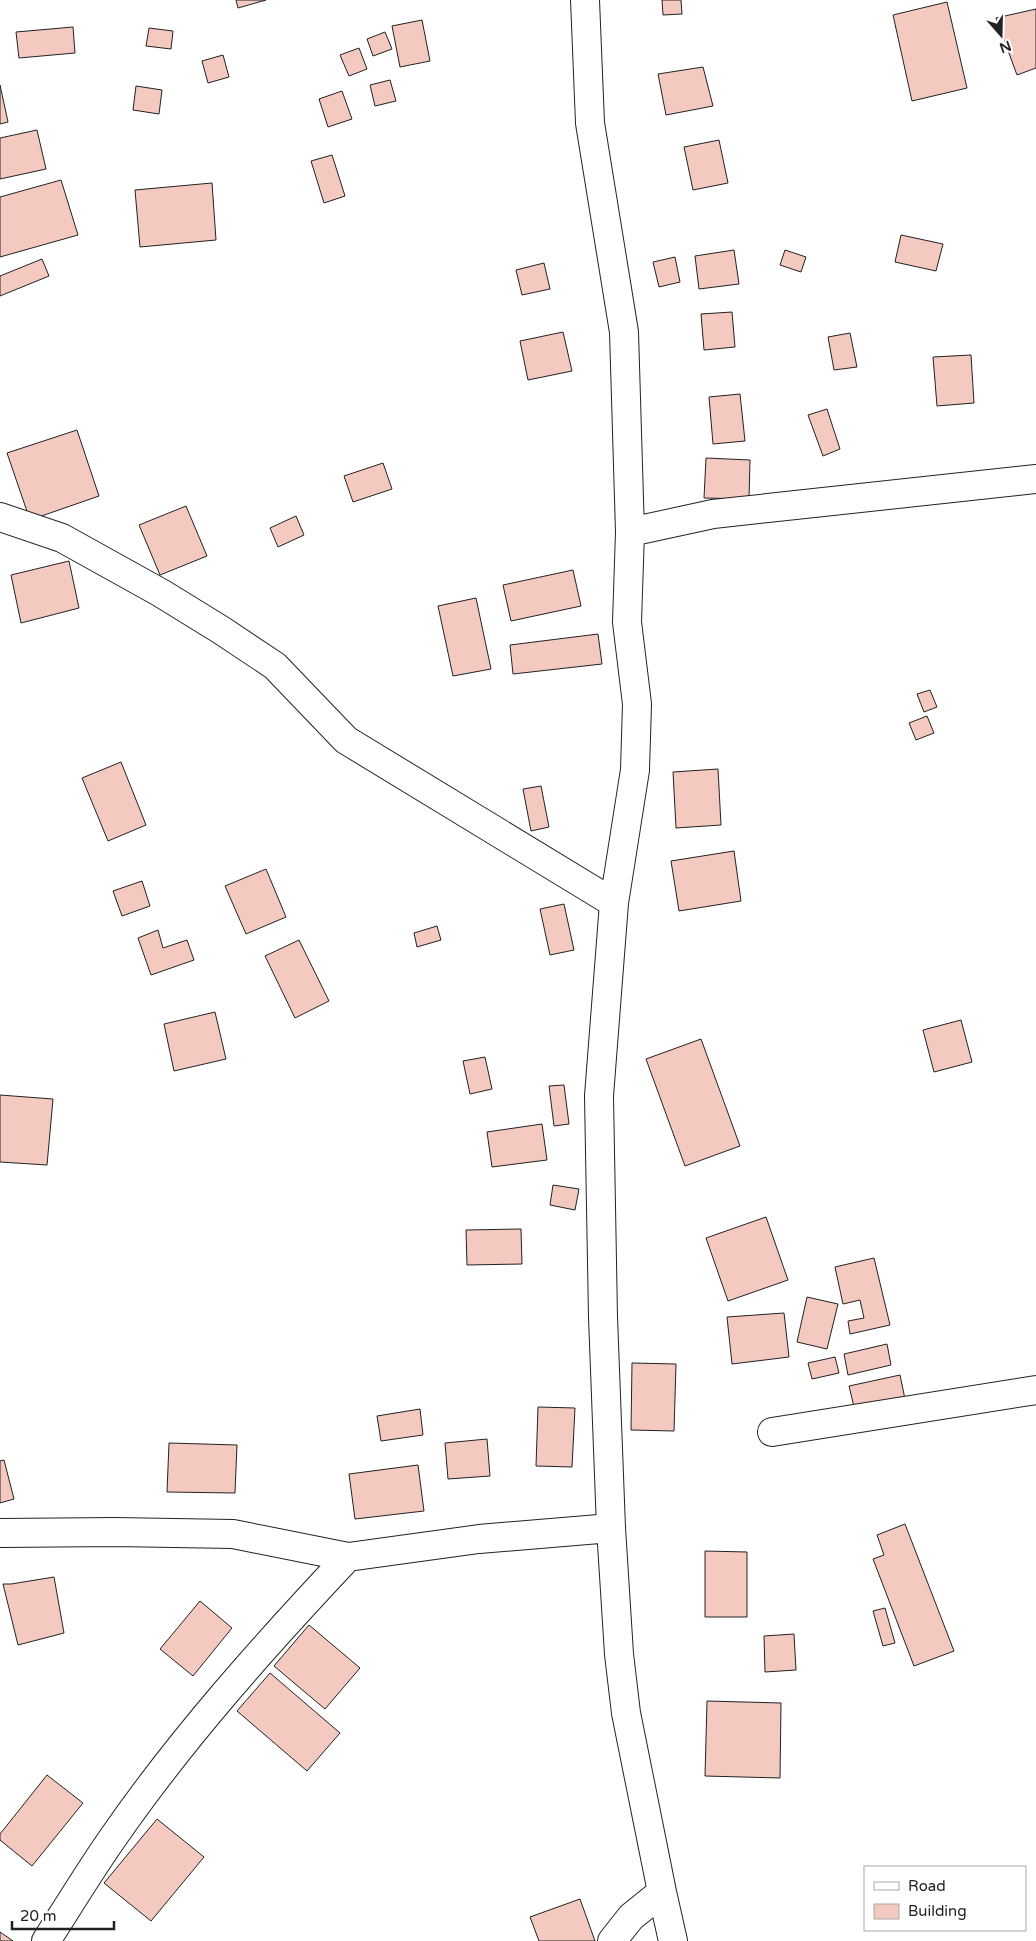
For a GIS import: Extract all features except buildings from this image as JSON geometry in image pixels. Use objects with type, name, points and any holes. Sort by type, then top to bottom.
[{"type":"street","points":[[585,0],[590,123],[624,332],[630,532],[627,622],[637,704],[635,770],[614,903],[599,1096],[603,1317],[611,1528],[619,1654],[626,1713],[673,1941]]},
{"type":"street","points":[[630,532],[714,514],[1036,480]]},
{"type":"street","points":[[0,517],[62,538],[161,593],[221,630],[275,666],[346,740],[614,903]]},
{"type":"street","points":[[772,1432],[1036,1390]]},
{"type":"street","points":[[0,1534],[116,1532],[233,1534],[348,1557],[479,1539],[611,1528]]},
{"type":"street","points":[[46,1941],[112,1838],[179,1751],[267,1643],[348,1557]]},
{"type":"street","points":[[612,1941],[631,1917],[662,1892]]}]
